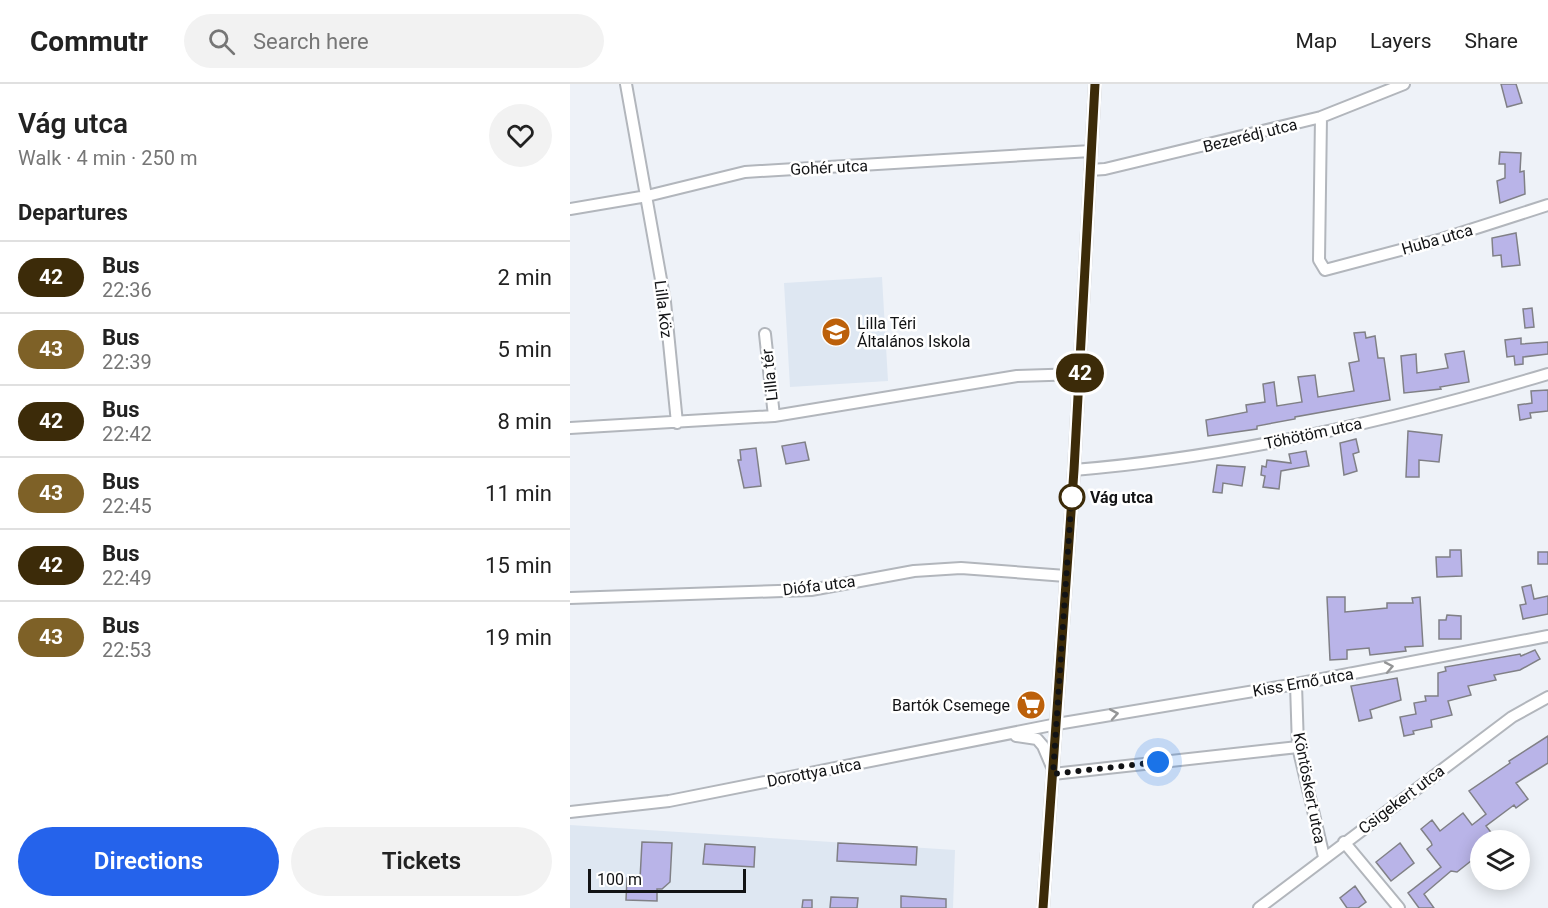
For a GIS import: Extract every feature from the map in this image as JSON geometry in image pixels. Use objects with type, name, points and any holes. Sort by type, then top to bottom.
[{"type":"street","name":"Lilla köz","points":[[626,84],[665,302],[676,423]]},
{"type":"street","points":[[1043,908],[1074,470],[1095,84]]},
{"type":"street","name":"Bezerédj utca","points":[[1090,170],[1116,167],[1321,117],[1404,84]]},
{"type":"street","name":"Huba utca","points":[[1321,117],[1319,260],[1325,270],[1442,239],[1548,205]]},
{"type":"street","name":"Gohér utca","points":[[570,209],[647,196],[745,172],[1091,151]]},
{"type":"street","name":"Lilla tér","points":[[765,334],[774,416]]},
{"type":"street","points":[[570,428],[774,416],[1017,375],[1080,374]]},
{"type":"street","name":"Töhötöm utca","points":[[1074,470],[1160,463],[1220,452],[1437,407],[1548,374]]},
{"type":"street","name":"Diófa utca","points":[[570,598],[811,590],[914,571],[961,568],[1066,576]]},
{"type":"street","name":"Kiss Ernő utca","points":[[1056,724],[1296,684],[1548,636]]},
{"type":"street","name":"Köntöskert utca","points":[[1296,684],[1298,747],[1324,857]]},
{"type":"street","name":"Csigekert utca","points":[[1259,908],[1512,717],[1548,697]]},
{"type":"street","name":"Dorottya utca","points":[[570,812],[669,801],[1056,724]]},
{"type":"street","points":[[998,736],[1037,738],[1054,772]]},
{"type":"street","points":[[1054,772],[1298,747]]},
{"type":"street","points":[[1344,842],[1399,908]]},
{"type":"shaded area","name":"Lilla Téri Általános Iskola","points":[[882,277],[888,381],[790,387],[784,283]]},
{"type":"shaded area","points":[[570,825],[955,850],[953,908],[570,908]]},
{"type":"building","points":[[1501,84],[1516,84],[1522,103],[1507,107]]},
{"type":"building","points":[[1500,152],[1521,153],[1520,172],[1524,171],[1525,194],[1500,203],[1497,181],[1505,178],[1505,164],[1499,164]]},
{"type":"building","points":[[1516,233],[1520,265],[1502,267],[1501,255],[1493,256],[1492,238]]},
{"type":"building","points":[[1532,308],[1534,327],[1525,328],[1523,309]]},
{"type":"building","points":[[1365,332],[1366,338],[1375,336],[1378,358],[1384,358],[1390,400],[1295,417],[1295,419],[1257,426],[1257,429],[1208,436],[1206,420],[1247,412],[1246,405],[1265,402],[1263,384],[1274,382],[1277,406],[1302,402],[1298,377],[1315,375],[1318,397],[1354,391],[1349,363],[1359,361],[1354,333]]},
{"type":"building","points":[[1521,338],[1521,344],[1548,342],[1548,354],[1523,357],[1523,364],[1515,365],[1514,356],[1507,357],[1505,340]]},
{"type":"building","points":[[1464,351],[1469,382],[1440,387],[1441,389],[1404,393],[1401,356],[1416,354],[1417,373],[1448,368],[1445,354]]},
{"type":"building","points":[[1548,390],[1548,411],[1530,413],[1531,418],[1520,420],[1518,405],[1532,403],[1531,391]]},
{"type":"building","points":[[1408,431],[1442,435],[1439,462],[1419,460],[1419,477],[1406,477]]},
{"type":"building","points":[[1356,439],[1359,452],[1353,454],[1357,471],[1344,475],[1340,443]]},
{"type":"building","points":[[805,442],[809,460],[786,464],[782,446]]},
{"type":"building","points":[[756,448],[761,486],[744,488],[738,460],[741,460],[740,450]]},
{"type":"building","points":[[1306,451],[1309,466],[1281,471],[1279,489],[1263,487],[1265,476],[1261,475],[1262,466],[1266,467],[1267,460],[1291,463],[1289,454]]},
{"type":"building","points":[[1217,465],[1245,467],[1242,486],[1223,483],[1222,493],[1213,492]]},
{"type":"building","points":[[1450,550],[1461,550],[1462,576],[1437,577],[1436,557],[1450,557]]},
{"type":"building","points":[[1538,552],[1548,552],[1548,564],[1538,564]]},
{"type":"building","points":[[1531,585],[1534,599],[1548,596],[1548,614],[1523,619],[1520,605],[1526,604],[1522,587]]},
{"type":"building","points":[[1327,597],[1345,597],[1345,612],[1387,608],[1387,603],[1413,603],[1412,598],[1420,597],[1423,646],[1405,647],[1406,651],[1370,655],[1369,648],[1347,650],[1347,659],[1330,660]]},
{"type":"building","points":[[1447,615],[1461,616],[1461,639],[1439,639],[1439,620],[1446,620]]},
{"type":"building","points":[[1535,650],[1540,659],[1520,670],[1494,675],[1496,680],[1468,686],[1471,695],[1448,701],[1452,715],[1431,720],[1432,727],[1413,731],[1414,734],[1404,736],[1400,717],[1416,714],[1414,703],[1426,701],[1425,696],[1438,696],[1438,673],[1446,671],[1445,667],[1520,654],[1521,656]]},
{"type":"building","points":[[1397,678],[1401,700],[1370,710],[1372,718],[1359,721],[1351,686]]},
{"type":"building","points":[[1548,736],[1548,763],[1516,783],[1528,799],[1516,808],[1514,805],[1486,826],[1489,830],[1470,830],[1470,862],[1457,872],[1451,871],[1424,894],[1434,908],[1419,908],[1408,893],[1441,867],[1427,849],[1432,845],[1421,829],[1432,820],[1440,831],[1463,813],[1472,825],[1486,814],[1469,791],[1510,763],[1509,761]]},
{"type":"building","points":[[642,842],[672,843],[670,882],[662,889],[657,889],[657,901],[626,900],[627,878],[640,879]]},
{"type":"building","points":[[838,843],[917,847],[916,865],[837,861]]},
{"type":"building","points":[[1400,843],[1414,863],[1391,881],[1376,862]]},
{"type":"building","points":[[705,844],[755,847],[754,867],[703,864]]},
{"type":"building","points":[[1355,886],[1366,902],[1358,908],[1347,908],[1340,898]]},
{"type":"building","points":[[901,896],[946,899],[946,908],[901,908]]},
{"type":"building","points":[[831,897],[858,898],[857,908],[830,908]]},
{"type":"building","points":[[803,900],[812,900],[812,908],[802,908]]},
{"type":"bus line","name":"42","points":[[1043,908],[1074,470],[1095,84]]},
{"type":"place","name":"Lilla Téri Általános Iskola","points":[[836,332]]},
{"type":"place","name":"Vág utca","points":[[1072,497]]},
{"type":"place","name":"Bartók Csemege","points":[[1031,705]]},
{"type":"route","points":[[1072,497],[1072,492],[1053,774],[1158,762]]}]
